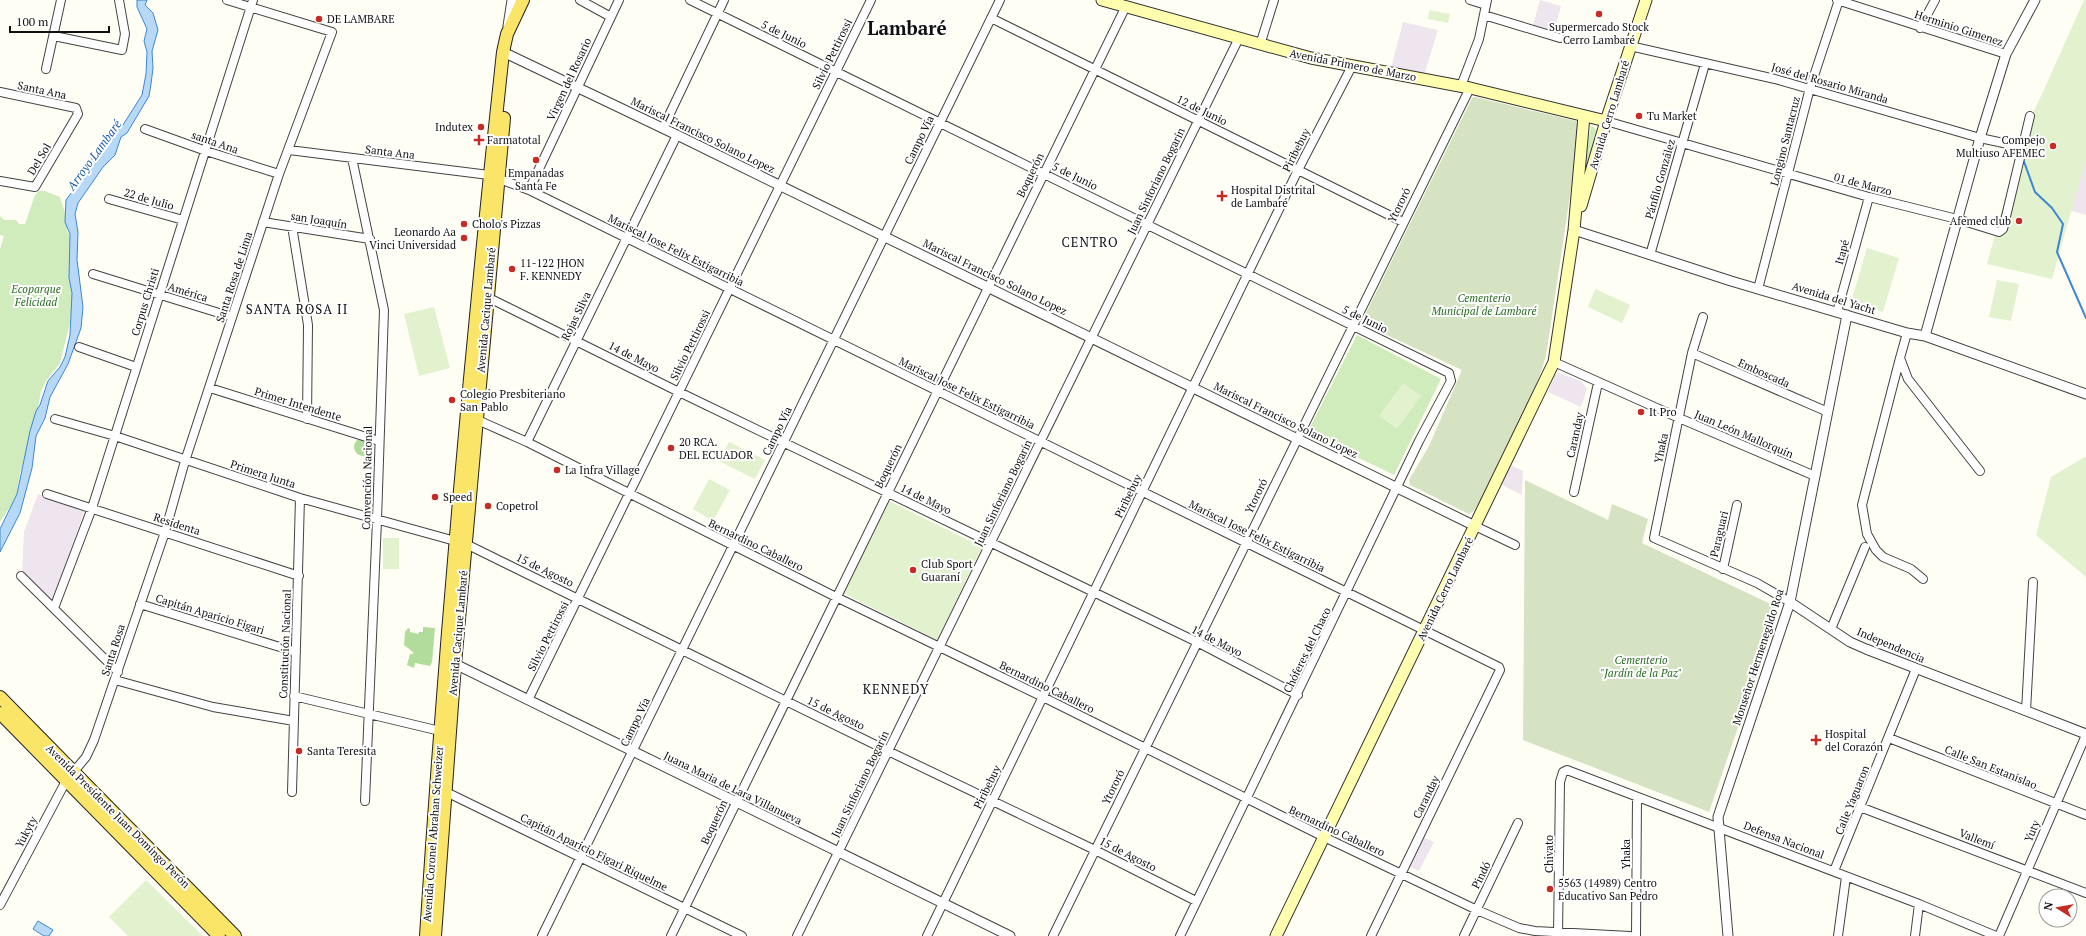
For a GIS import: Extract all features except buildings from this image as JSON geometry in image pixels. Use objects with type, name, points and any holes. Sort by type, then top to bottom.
[{"type":"main road","name":"Avenida Cacique Lambaré","points":[[440,790],[482,295],[507,34],[523,0]]},
{"type":"main road","name":"Avenida Cacique Lambaré","points":[[506,53],[531,0]]},
{"type":"main road","name":"Avenida Primero de Marzo","points":[[1102,0],[1121,4],[1260,45],[1352,66],[1465,87],[1606,121]]},
{"type":"main road","name":"Avenida Cerro Lambaré","points":[[1574,230],[1606,121],[1646,0]]},
{"type":"main road","name":"Avenida Cerro Lambaré","points":[[1276,936],[1554,362],[1574,230],[1584,116]]},
{"type":"main road","name":"Avenida Cacique Lambaré","points":[[440,731],[450,662]]},
{"type":"main road","name":"Avenida Presidente Juan Domingo Perón","points":[[0,697],[236,936]]},
{"type":"main road","name":"Avenida Presidente Juan Domingo Perón","points":[[0,713],[220,936]]},
{"type":"main road","name":"Avenida Coronel Abrahan Schweizer","points":[[435,936],[440,790],[440,731]]},
{"type":"main road","name":"Avenida Coronel Abrahan Schweizer","points":[[426,936],[440,790]]},
{"type":"street","points":[[46,70],[61,0]]},
{"type":"street","points":[[54,36],[121,50],[124,49],[125,34],[119,0]]},
{"type":"street","points":[[227,0],[252,3]]},
{"type":"street","points":[[507,34],[512,0]]},
{"type":"street","points":[[580,0],[611,16]]},
{"type":"street","name":"Virgen del Rosario","points":[[529,190],[619,0]]},
{"type":"street","name":"5 de Junio","points":[[690,0],[1449,373]]},
{"type":"street","points":[[663,128],[724,0]]},
{"type":"street","name":"Silvio Pettirossi","points":[[528,700],[630,495],[871,0]]},
{"type":"street","name":"Campo Vía","points":[[542,936],[1000,0]]},
{"type":"street","points":[[1260,45],[1274,0]]},
{"type":"street","points":[[1470,0],[1486,2]]},
{"type":"street","name":"Herminio Gimenez","points":[[1838,0],[1920,28],[2006,54]]},
{"type":"street","name":"Longino Santacruz","points":[[1758,288],[1810,88],[1838,0]]},
{"type":"street","points":[[1920,28],[1935,0]]},
{"type":"street","points":[[1925,336],[1980,138],[2006,54],[2035,0]]},
{"type":"street","name":"Ytororó","points":[[1052,936],[1403,222],[1465,87],[1479,39],[1486,2]]},
{"type":"street","name":"Santa Rosa de Lima","points":[[165,532],[185,461],[279,174],[332,32],[252,3]]},
{"type":"street","name":"Corpus Christi","points":[[54,608],[92,508],[252,3]]},
{"type":"street","name":"Boquerón","points":[[670,936],[1094,69],[1121,4]]},
{"type":"street","points":[[1484,15],[1560,38]]},
{"type":"street","name":"12 de Junio","points":[[991,18],[1403,222]]},
{"type":"street","name":"Juan Sinforiano Bogarín","points":[[797,936],[1239,38]]},
{"type":"street","name":"José del Rosario Miranda","points":[[1630,46],[1810,88],[1980,138],[2022,147]]},
{"type":"street","name":"Mariscal Francisco Solano Lopez","points":[[506,53],[663,128],[1475,526]]},
{"type":"street","name":"Pánfilo González","points":[[1650,255],[1681,143],[1705,64]]},
{"type":"street","name":"Piribebuy","points":[[927,936],[1298,170],[1352,66]]},
{"type":"street","name":"Santa Ana","points":[[0,92],[76,108],[78,111]]},
{"type":"street","name":"Del Sol","points":[[0,181],[35,187],[78,114],[78,111]]},
{"type":"street","name":"01 de Marzo","points":[[1606,121],[1868,197],[1957,219],[1999,232],[2003,229],[2030,116]]},
{"type":"street","name":"santa Ana","points":[[145,129],[206,151],[279,174]]},
{"type":"street","name":"Rojas Silva","points":[[527,442],[677,135]]},
{"type":"street","name":"Santa Ana","points":[[288,150],[494,176]]},
{"type":"street","name":"Convención Nacional","points":[[352,158],[384,310],[365,802]]},
{"type":"street","name":"Mariscal Jose Felix Estigarribia","points":[[494,176],[529,190],[833,341],[938,390],[1040,442],[1143,491],[1500,668]]},
{"type":"street","name":"Itapé","points":[[1837,312],[1868,197]]},
{"type":"street","name":"22 de Julio","points":[[108,198],[183,220]]},
{"type":"street","name":"san Joaquín","points":[[264,222],[370,239]]},
{"type":"street","points":[[292,226],[308,325],[307,419]]},
{"type":"street","name":"Avenida del Yacht","points":[[1574,230],[1650,255],[1837,312],[1907,333],[1925,336],[2086,394]]},
{"type":"street","name":"América","points":[[92,274],[232,317]]},
{"type":"street","name":"14 de Mayo","points":[[482,295],[1093,593],[1197,642],[1298,695]]},
{"type":"street","name":"Monseñor Hermenegildo Roa","points":[[1728,936],[1718,817],[1790,602],[1847,315]]},
{"type":"street","name":"Yhaka","points":[[1654,538],[1692,353],[1703,317]]},
{"type":"street","points":[[1907,333],[1862,505],[1867,534],[1876,550],[1883,557],[1911,569],[1923,579]]},
{"type":"street","points":[[79,347],[136,367]]},
{"type":"street","name":"Emboscada","points":[[1692,353],[1828,412]]},
{"type":"street","points":[[1900,358],[1908,379],[1980,471]]},
{"type":"street","name":"Juan León Mallorquín","points":[[1554,362],[1598,383],[1815,476]]},
{"type":"street","name":"Chóferes del Chaco","points":[[1180,936],[1298,695],[1397,487],[1451,381],[1449,373]]},
{"type":"street","name":"Caranday","points":[[1574,492],[1598,383]]},
{"type":"street","name":"Primer Intendente","points":[[210,388],[379,441]]},
{"type":"street","name":"Bernardino Caballero","points":[[472,417],[527,442],[630,495],[939,648],[1043,697],[1324,837],[1477,910],[1519,928],[1559,935],[1630,936]]},
{"type":"street","name":"Primera Junta","points":[[55,418],[115,436],[185,461],[300,498],[461,542]]},
{"type":"street","name":"Residenta","points":[[47,494],[299,576]]},
{"type":"street","name":"Constitución Nacional","points":[[292,792],[300,498]]},
{"type":"street","name":"Paraguari","points":[[1722,569],[1737,505]]},
{"type":"street","points":[[1475,526],[1515,546]]},
{"type":"street","name":"Santa Rosa","points":[[74,772],[86,757],[94,740],[165,532]]},
{"type":"street","name":"Independencia","points":[[1654,538],[1757,583],[1866,650],[2086,734]]},
{"type":"street","name":"15 de Agosto","points":[[461,542],[579,598],[888,751],[993,800],[1196,902]]},
{"type":"street","points":[[1831,629],[1865,547]]},
{"type":"street","points":[[21,576],[54,608],[116,676],[212,707],[294,721]]},
{"type":"street","points":[[2026,712],[2033,582]]},
{"type":"street","name":"Capitán Aparicio Figari","points":[[140,604],[296,652]]},
{"type":"street","name":"Juana Maria de Lara Villanueva","points":[[450,662],[1010,936]]},
{"type":"street","name":"Caranday","points":[[1371,936],[1500,668]]},
{"type":"street","name":"Calle Yaguaron","points":[[1834,871],[1916,669]]},
{"type":"street","points":[[294,696],[440,731]]},
{"type":"street","name":"Yuty","points":[[1999,936],[2086,734]]},
{"type":"street","name":"Calle San Estanislao","points":[[1889,738],[2086,815]]},
{"type":"street","name":"Defensa Nacional","points":[[1563,772],[1572,770],[1637,797],[1719,826],[1834,871],[1996,936]]},
{"type":"street","name":"Yukyty","points":[[0,905],[66,781],[74,772]]},
{"type":"street","name":"Chivato","points":[[1559,935],[1560,782],[1563,772]]},
{"type":"street","name":"Capitán Aparicio Figari Riquelme","points":[[440,790],[742,936]]},
{"type":"street","name":"Yhaka","points":[[1636,936],[1637,797]]},
{"type":"street","name":"Vallemí","points":[[1860,807],[2086,893]]},
{"type":"street","name":"Pindó","points":[[1464,936],[1518,823]]},
{"type":"street","points":[[1838,936],[1846,877]]},
{"type":"street","points":[[1915,936],[1918,904]]},
{"type":"shaded area","points":[[1540,0],[1561,6],[1554,31],[1533,25]]},
{"type":"shaded area","points":[[1403,22],[1438,30],[1424,75],[1391,68]]},
{"type":"shaded area","points":[[2086,155],[2086,215],[2068,210]]},
{"type":"shaded area","points":[[1559,373],[1581,381],[1587,389],[1581,407],[1548,392],[1555,375]]},
{"type":"shaded area","points":[[1509,464],[1523,471],[1522,495],[1500,484]]},
{"type":"shaded area","points":[[38,494],[85,509],[52,602],[22,574],[24,532]]},
{"type":"shaded area","points":[[1421,836],[1434,842],[1419,871],[1410,867],[1408,864]]},
{"type":"green space","name":"Compejo Multiuso AFEMEC","points":[[2084,0],[2086,0],[2086,159],[2052,279],[1987,264],[2023,133]]},
{"type":"green space","points":[[1429,10],[1450,14],[1448,23],[1428,19]]},
{"type":"green space","name":"Cementerio Municipal de Lambaré","points":[[1475,97],[1576,121],[1580,129],[1546,356],[1524,415],[1495,475],[1474,511],[1469,514],[1410,485],[1409,480],[1429,446],[1462,370],[1361,323],[1472,98]]},
{"type":"green space","points":[[1591,126],[1593,126],[1596,130],[1583,185],[1580,184]]},
{"type":"green space","name":"Ecoparque Felicidad","points":[[39,191],[45,191],[60,197],[67,219],[67,231],[72,240],[73,291],[70,323],[60,363],[46,381],[41,391],[29,445],[20,473],[16,498],[0,522],[0,249],[4,236],[0,235],[0,216],[4,220],[16,220],[19,224],[25,224],[35,195]]},
{"type":"green space","points":[[1867,248],[1899,258],[1883,312],[1851,302]]},
{"type":"green space","points":[[1997,280],[2019,284],[2011,321],[1989,317]]},
{"type":"green space","points":[[1595,289],[1630,305],[1622,323],[1588,307]]},
{"type":"green space","points":[[434,307],[450,368],[419,376],[404,314]]},
{"type":"green space","points":[[1357,335],[1441,379],[1394,475],[1307,433]]},
{"type":"green space","points":[[1403,383],[1421,396],[1397,429],[1379,416]]},
{"type":"green space","points":[[363,438],[369,441],[372,447],[369,453],[363,456],[357,453],[354,447],[357,441]]},
{"type":"green space","points":[[729,442],[765,460],[755,479],[719,461]]},
{"type":"green space","points":[[2086,456],[2086,577],[2036,535],[2051,477]]},
{"type":"green space","points":[[709,479],[730,490],[713,521],[693,509]]},
{"type":"green space","name":"Cementerio \"Jardín de la Paz\"","points":[[1525,480],[1608,520],[1612,504],[1648,519],[1642,543],[1779,608],[1709,812],[1523,740]]},
{"type":"green space","name":"Club Sport Guaraní","points":[[889,501],[982,547],[937,640],[843,593]]},
{"type":"green space","points":[[383,538],[399,538],[399,569],[383,569]]},
{"type":"green space","points":[[423,627],[435,628],[432,662],[430,666],[415,663],[414,668],[407,665],[410,654],[413,654],[413,652],[404,645],[405,632],[408,628],[410,629],[410,632],[418,634],[419,632],[423,632]]},
{"type":"green space","points":[[146,880],[202,936],[128,936],[109,917]]},
{"type":"water","points":[[137,0],[147,0],[145,5],[153,13],[158,30],[152,51],[153,68],[149,96],[127,133],[121,137],[115,155],[103,167],[78,203],[75,214],[78,232],[77,260],[83,307],[81,328],[68,364],[50,397],[45,418],[36,436],[32,468],[20,513],[0,552],[0,529],[17,494],[30,431],[36,411],[40,405],[48,381],[60,367],[65,357],[70,335],[72,293],[69,278],[70,234],[65,222],[66,200],[83,177],[84,168],[112,135],[121,128],[142,95],[146,74],[147,52],[144,41],[147,29],[137,7]]},
{"type":"water","points":[[38,921],[53,930],[49,936],[44,936],[33,929]]},
{"type":"waterway","points":[[2023,159],[2035,192],[2052,208],[2063,224],[2057,252],[2086,318]]},
{"type":"place","name":"Supermercado Stock Cerro Lambaré","points":[[1599,14]]},
{"type":"place","name":"DE LAMBARE","points":[[319,19]]},
{"type":"place","name":"Tu Market","points":[[1639,116]]},
{"type":"place","name":"Indutex","points":[[481,127]]},
{"type":"place","name":"Farmatotal","points":[[479,140]]},
{"type":"place","name":"Compejo Multiuso AFEMEC","points":[[2053,146]]},
{"type":"place","name":"Empanadas Santa Fe","points":[[536,160]]},
{"type":"place","name":"Hospital Distrital de Lambaré","points":[[1222,196]]},
{"type":"place","name":"Afemed club","points":[[2019,221]]},
{"type":"place","name":"Cholo's Pizzas","points":[[464,224]]},
{"type":"place","name":"Leonardo Aa Vinci Universidad","points":[[464,238]]},
{"type":"place","name":"11-122 JHON F. KENNEDY","points":[[512,269]]},
{"type":"place","name":"Colegio Presbiteriano San Pablo","points":[[452,400]]},
{"type":"place","name":"It Pro","points":[[1641,412]]},
{"type":"place","name":"20 RCA. DEL ECUADOR","points":[[671,448]]},
{"type":"place","name":"La Infra Village","points":[[557,470]]},
{"type":"place","name":"Speed","points":[[435,497]]},
{"type":"place","name":"Copetrol","points":[[488,506]]},
{"type":"place","name":"Club Sport Guaraní","points":[[913,570]]},
{"type":"place","name":"Hospital del Corazón","points":[[1816,740]]},
{"type":"place","name":"Santa Teresita","points":[[299,751]]},
{"type":"place","name":"5563 (14989) Centro Educativo San Pedro","points":[[1550,889]]},
{"type":"district","name":"Lambaré","points":[[907,27]]},
{"type":"district","name":"CENTRO","points":[[1090,242]]},
{"type":"district","name":"SANTA ROSA II","points":[[297,309]]},
{"type":"district","name":"KENNEDY","points":[[896,689]]},
{"type":"water label","name":"Arroyo Lambaré","points":[[94,155]]}]
